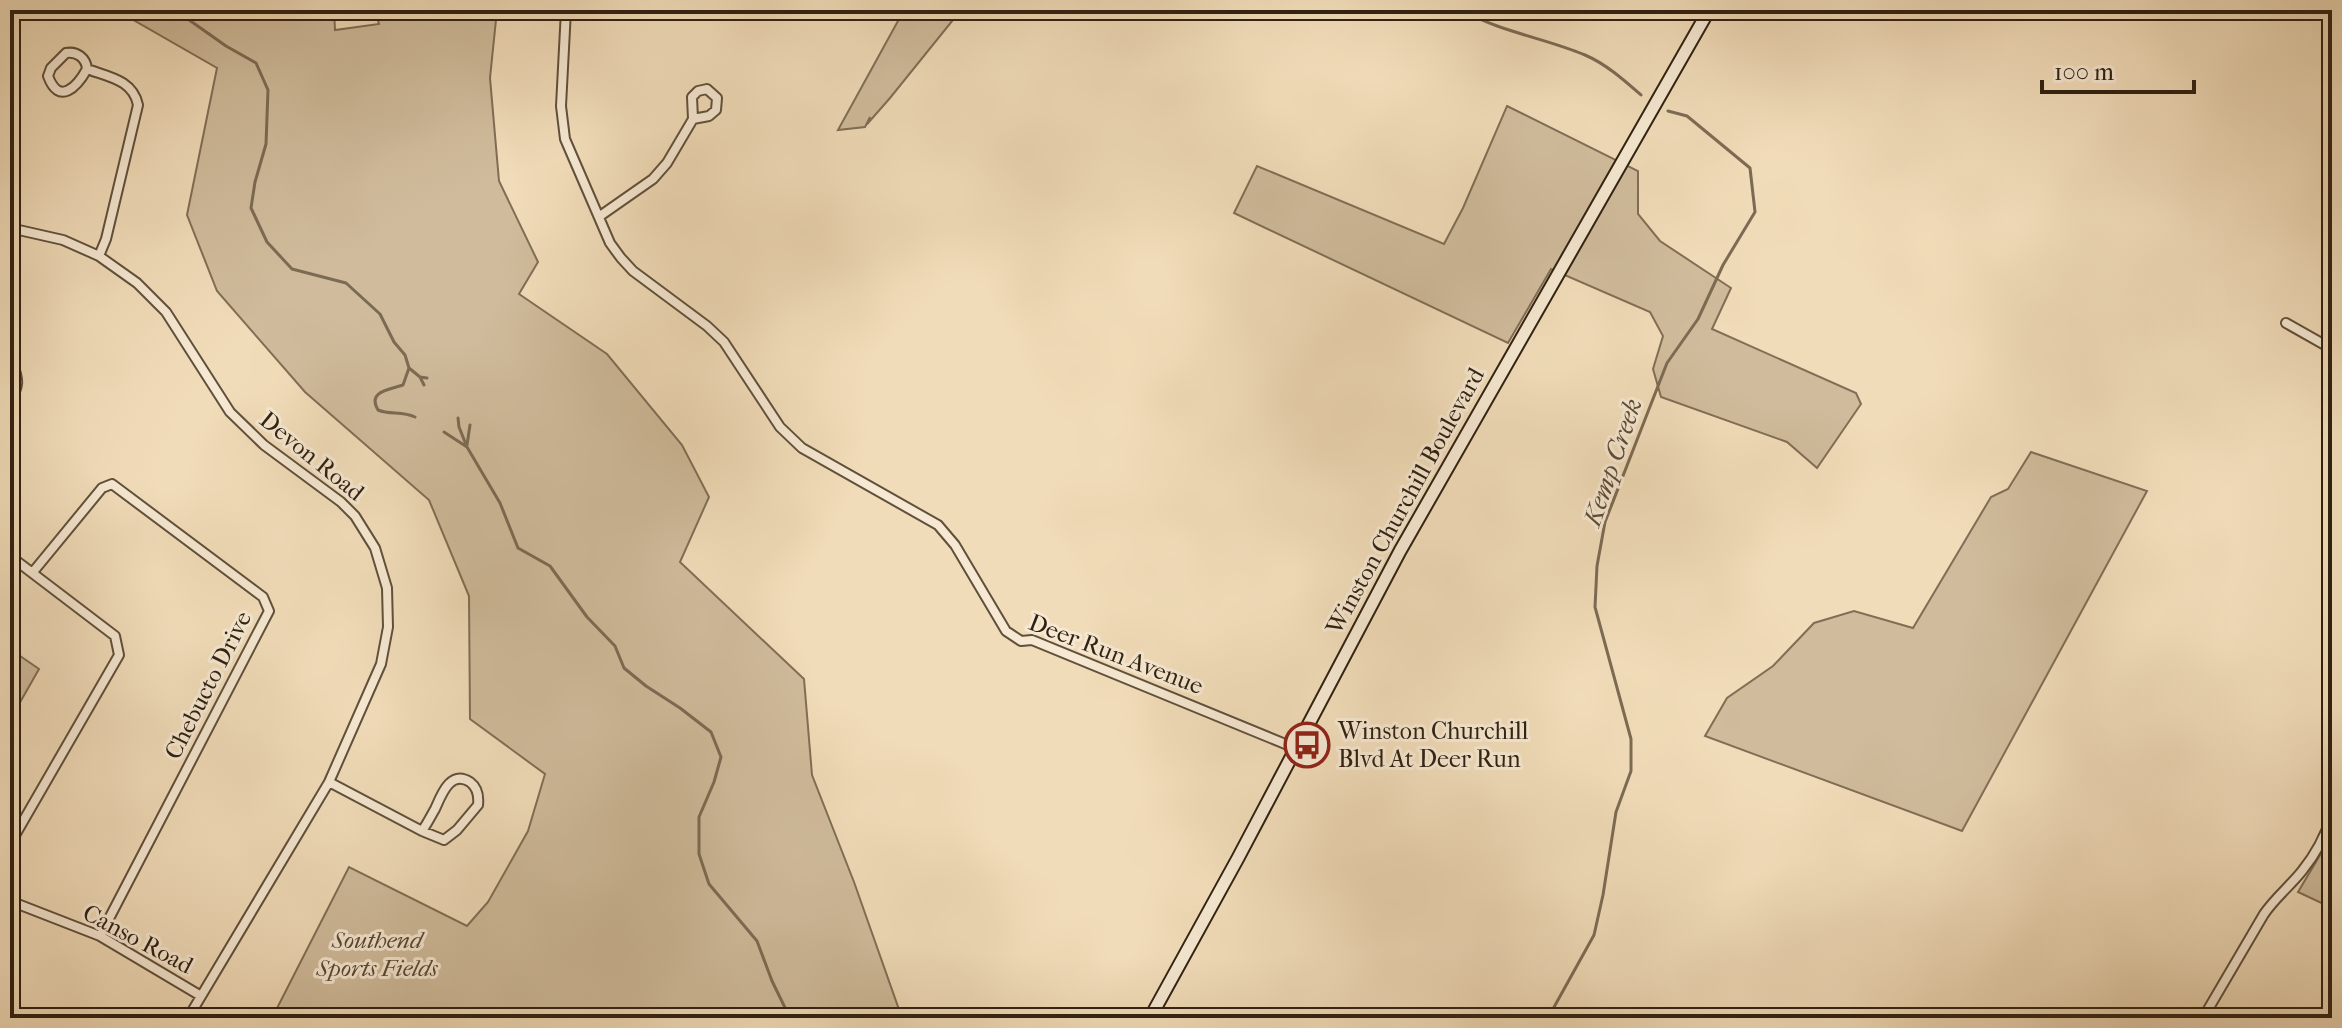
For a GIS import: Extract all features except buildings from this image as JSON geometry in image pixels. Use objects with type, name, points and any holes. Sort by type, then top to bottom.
[{"type":"main road","name":"Winston Churchill Boulevard","points":[[1150,1018],[1407,539],[1709,10]]},
{"type":"street","name":"Deer Run Avenue","points":[[566,10],[561,106],[565,139],[610,243],[633,271],[724,342],[780,427],[802,448],[938,525],[955,545],[1006,631],[1021,641],[1032,640],[1295,748]]},
{"type":"street","points":[[70,52],[80,55],[87,69],[75,87],[65,92],[55,89],[48,76],[51,68],[70,52]]},
{"type":"street","points":[[87,69],[126,84],[133,90],[138,105],[106,239],[99,256]]},
{"type":"street","points":[[600,216],[653,179],[667,163],[693,119]]},
{"type":"street","name":"Devon Road","points":[[10,228],[63,240],[99,256],[137,283],[166,312],[230,412],[264,445],[355,516],[375,548],[387,588],[388,627],[381,664],[329,782],[188,1018]]},
{"type":"street","points":[[2286,323],[2332,349]]},
{"type":"street","points":[[10,364],[18,379],[10,401]]},
{"type":"street","name":"Chebucto Drive","points":[[33,572],[102,488],[112,484],[263,597],[269,611],[100,936]]},
{"type":"street","points":[[10,556],[115,636],[119,655],[10,844]]},
{"type":"street","points":[[329,782],[422,831],[444,840],[478,805],[476,789],[470,782],[455,780],[444,787],[422,831]]},
{"type":"street","points":[[2203,1018],[2264,914],[2312,856],[2332,815]]},
{"type":"street","name":"Canso Road","points":[[10,901],[100,936],[201,996]]},
{"type":"green space","name":"Southend Sports Fields","points":[[116,10],[334,10],[335,30],[379,24],[375,10],[497,10],[490,78],[499,181],[538,262],[519,294],[607,354],[682,445],[709,497],[680,562],[804,679],[812,775],[902,1018],[272,1018],[349,867],[467,926],[488,902],[528,831],[545,774],[470,719],[469,596],[429,500],[305,392],[217,291],[187,215],[217,68]]},
{"type":"green space","points":[[904,10],[961,10],[869,122],[870,117],[865,127],[838,130]]},
{"type":"green space","points":[[1507,106],[1638,171],[1638,214],[1660,241],[1731,288],[1712,329],[1856,393],[1861,404],[1817,468],[1787,442],[1661,397],[1653,369],[1663,336],[1650,312],[1551,269],[1508,343],[1234,213],[1257,166],[1444,244]]},
{"type":"green space","points":[[2031,452],[2147,491],[1962,831],[1705,736],[1727,698],[1773,666],[1814,623],[1854,611],[1913,628],[1991,497],[2008,489]]},
{"type":"green space","points":[[10,649],[39,669],[10,720]]},
{"type":"green space","points":[[2332,835],[2332,908],[2298,892]]},
{"type":"waterway","points":[[175,10],[256,63],[268,90],[266,144],[251,208],[267,242],[292,269],[346,283],[380,314],[394,342],[405,355],[409,368],[403,385],[381,392],[375,404],[378,410],[415,417]]},
{"type":"waterway","name":"Kemp Creek","points":[[1462,10],[1492,24],[1585,55],[1641,95]]},
{"type":"waterway","name":"Kemp Creek","points":[[1548,1018],[1594,935],[1616,812],[1631,771],[1631,739],[1595,607],[1597,566],[1605,522],[1667,363],[1698,319],[1723,265],[1755,212],[1750,168],[1687,116],[1668,111]]},
{"type":"waterway","points":[[409,368],[420,377],[427,378]]},
{"type":"waterway","points":[[420,377],[424,385]]},
{"type":"waterway","points":[[458,418],[467,447]]},
{"type":"waterway","points":[[467,445],[470,425]]},
{"type":"waterway","points":[[444,432],[467,447],[500,503],[518,548],[550,566],[587,617],[615,646],[624,668],[711,732],[721,757],[699,817],[699,854],[709,884],[757,941],[790,1018]]},
{"type":"place","name":"Winston Churchill Blvd At Deer Run","points":[[1307,745]]}]
